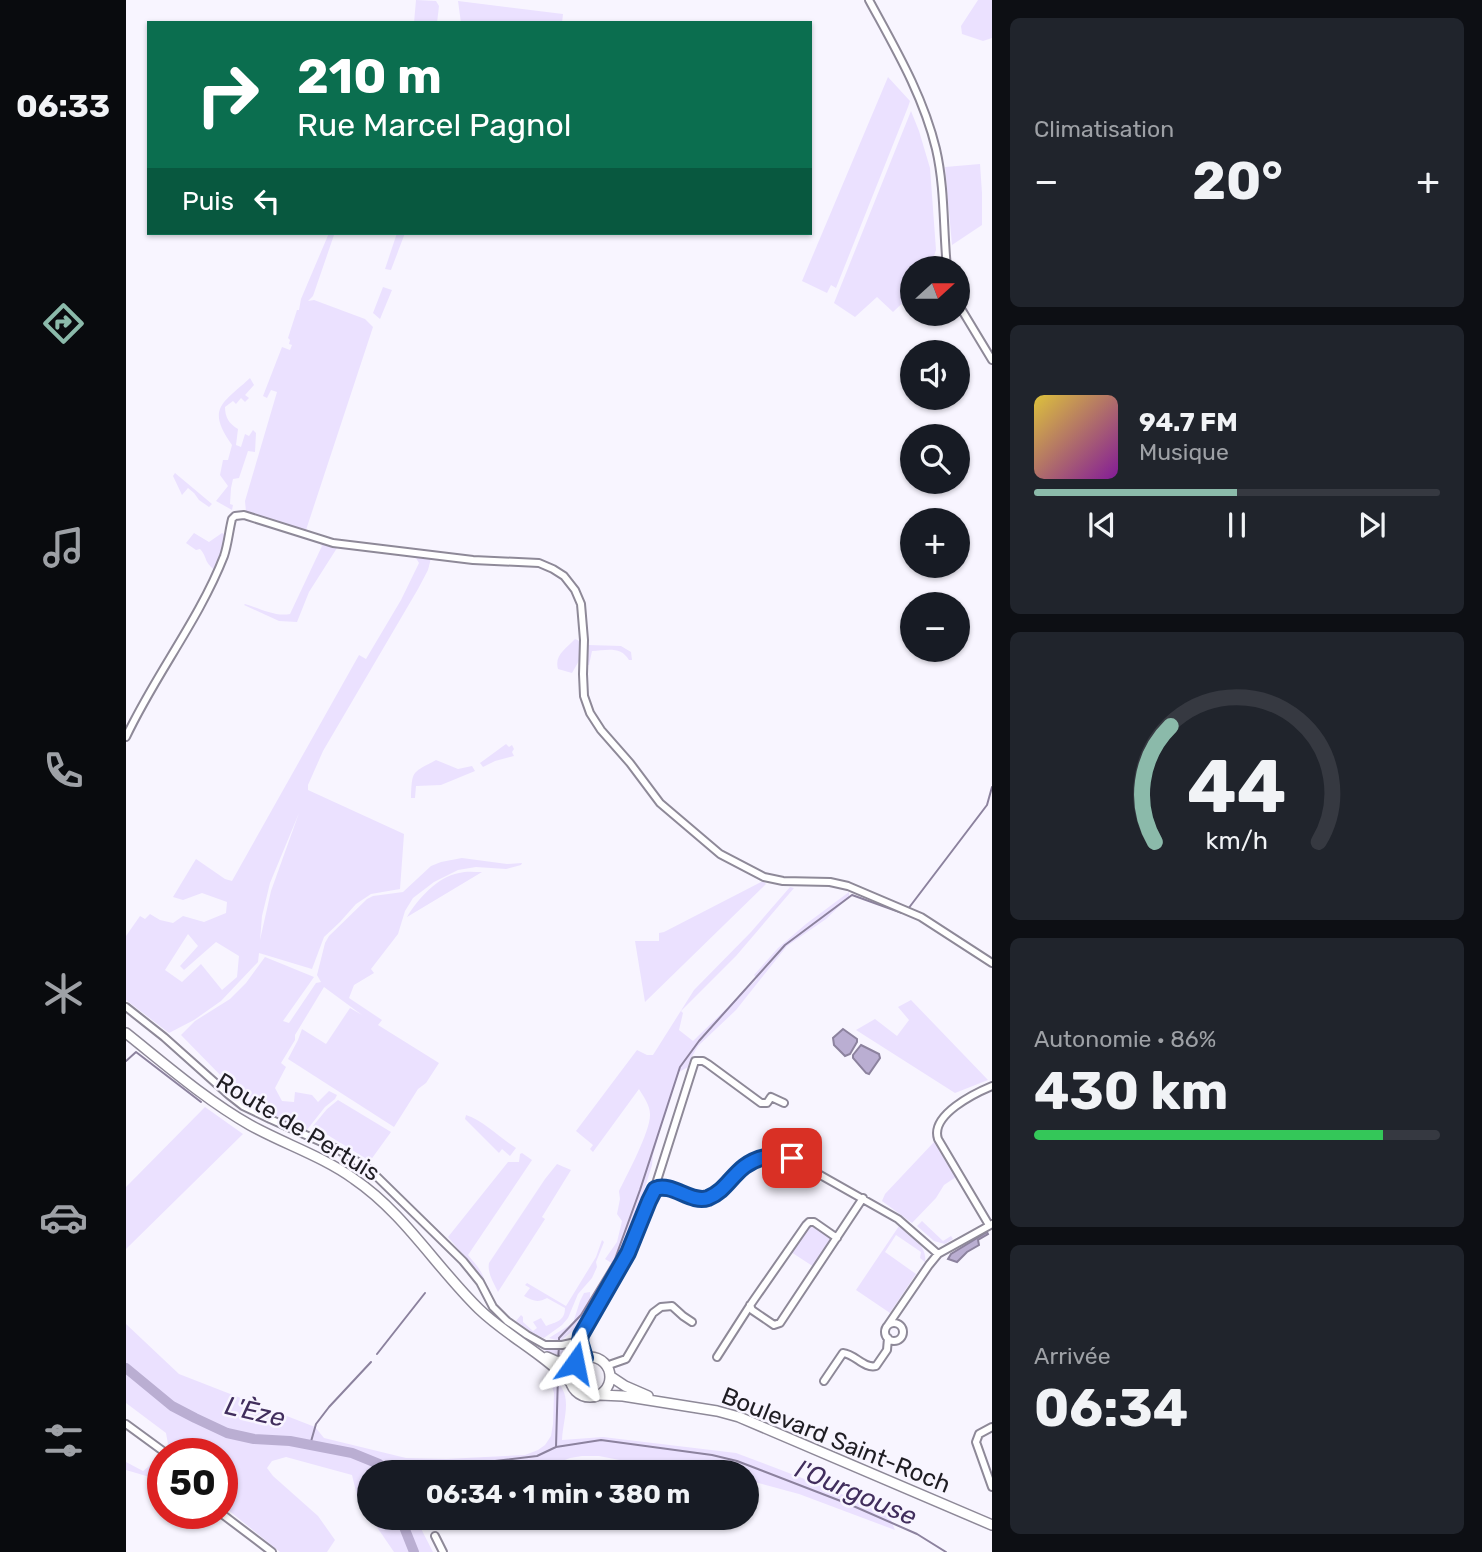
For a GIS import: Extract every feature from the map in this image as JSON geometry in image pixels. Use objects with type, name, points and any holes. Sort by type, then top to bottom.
[{"type":"main road","name":"Route de Pertuis","points":[[126,1033],[231,1114],[323,1160],[363,1185],[403,1223],[473,1303],[570,1382]]},
{"type":"main road","name":"Route de Pertuis","points":[[531,1349],[556,1361],[575,1363]]},
{"type":"main road","points":[[585,1358],[599,1360],[608,1371],[607,1387],[600,1395],[582,1396],[570,1382],[571,1369],[575,1363],[585,1358]]},
{"type":"main road","name":"Boulevard Saint-Roch","points":[[608,1371],[625,1387],[663,1402]]},
{"type":"main road","name":"Boulevard Saint-Roch","points":[[600,1395],[623,1395],[739,1417],[992,1525]]},
{"type":"street","points":[[869,0],[908,72],[936,150],[946,256]]},
{"type":"street","points":[[970,324],[992,360]]},
{"type":"street","points":[[126,737],[207,593],[225,553],[232,519],[235,516],[244,515],[332,543],[473,561],[539,564],[564,576],[575,590],[581,604],[584,696],[590,713],[660,803],[720,854],[764,877],[848,886],[920,917],[992,963]]},
{"type":"street","points":[[126,1007],[243,1106],[337,1149],[369,1169],[463,1261],[480,1282],[493,1307],[507,1321],[545,1345],[580,1341]]},
{"type":"street","points":[[585,1358],[581,1335],[628,1253],[653,1192],[695,1061],[703,1061],[761,1103],[767,1103],[771,1097],[784,1103]]},
{"type":"street","points":[[824,1381],[843,1353],[869,1367],[876,1366],[887,1350],[888,1325],[929,1265],[938,1254],[991,1224],[936,1132],[939,1124],[962,1100],[992,1086]]},
{"type":"street","points":[[653,1192],[661,1187],[698,1199],[706,1198],[718,1191],[747,1164],[762,1157],[778,1155],[792,1158],[898,1219],[938,1254]]},
{"type":"street","points":[[750,1305],[752,1310],[774,1325],[779,1324],[863,1198]]},
{"type":"street","points":[[717,1357],[809,1222],[814,1222],[837,1238]]},
{"type":"street","points":[[608,1371],[626,1359],[657,1308],[672,1306],[692,1322]]},
{"type":"street","points":[[888,1325],[897,1323],[903,1332],[896,1340],[888,1338]]},
{"type":"street","points":[[126,1424],[147,1439]]},
{"type":"street","points":[[992,1427],[977,1437],[976,1444],[992,1487]]},
{"type":"street","points":[[238,1526],[272,1552]]},
{"type":"street","points":[[435,1536],[443,1552]]},
{"type":"shaded area","points":[[416,0],[436,1],[439,6],[437,21],[414,21]]},
{"type":"shaded area","points":[[978,0],[992,0],[992,38],[983,41],[962,34],[961,26]]},
{"type":"shaded area","points":[[458,1],[563,14],[562,21],[461,21]]},
{"type":"shaded area","points":[[888,77],[910,101],[836,288],[831,285],[827,293],[802,281]]},
{"type":"shaded area","points":[[911,111],[930,168],[936,250],[934,256],[900,256],[900,305],[893,312],[877,297],[855,317],[834,303]]},
{"type":"shaded area","points":[[980,164],[982,225],[952,245],[945,167]]},
{"type":"shaded area","points":[[328,235],[334,235],[313,296],[308,301],[314,300],[365,319],[373,327],[306,530],[246,512],[245,501],[277,392],[271,390],[267,398],[263,396],[282,347],[290,350],[292,345],[289,344],[288,338]]},
{"type":"shaded area","points":[[396,235],[404,235],[391,270],[385,269]]},
{"type":"shaded area","points":[[383,287],[392,290],[380,319],[373,313]]},
{"type":"shaded area","points":[[250,378],[254,385],[245,395],[249,398],[245,402],[241,398],[236,404],[233,401],[225,407],[228,420],[238,429],[236,445],[241,447],[245,434],[249,436],[253,430],[256,433],[255,452],[248,451],[239,478],[233,479],[230,504],[233,505],[232,510],[216,501],[228,486],[220,475],[223,460],[228,460],[232,445],[224,433],[219,414],[225,401]]},
{"type":"shaded area","points":[[175,473],[212,504],[209,507],[188,488],[182,495],[173,476]]},
{"type":"shaded area","points":[[243,517],[312,538],[431,558],[418,589],[323,751],[308,785],[308,790],[404,834],[400,889],[371,894],[356,904],[324,937],[312,969],[259,953],[258,962],[221,1001],[169,1033],[126,1000],[126,936],[140,916],[145,919],[150,914],[173,923],[183,916],[204,922],[226,913],[227,902],[202,893],[183,900],[173,897],[196,859],[232,881],[359,655],[366,659],[401,600],[419,563],[416,558],[410,556],[337,548],[309,592],[297,622],[279,621],[244,605],[273,613],[290,614],[322,546]],"holes":[[[299,813],[271,891],[260,940],[262,916],[270,883]],[[188,934],[198,946],[180,966],[184,970],[216,942],[239,956],[237,977],[222,990],[201,964],[182,982],[165,970]]]},
{"type":"shaded area","points":[[194,533],[209,542],[222,533],[227,535],[215,570],[200,549],[196,550],[186,543]]},
{"type":"shaded area","points":[[575,639],[589,645],[621,646],[631,652],[632,660],[618,651],[592,651],[589,665],[586,665],[585,658],[580,659],[572,673],[558,669],[559,656]]},
{"type":"shaded area","points":[[506,744],[509,747],[512,745],[514,756],[483,767],[480,763]]},
{"type":"shaded area","points":[[436,760],[458,769],[472,766],[475,771],[441,785],[416,786],[415,798],[411,798],[415,773]]},
{"type":"shaded area","points":[[462,858],[507,864],[522,863],[506,869],[476,867],[458,870],[434,882],[413,898],[405,911],[398,934],[371,969],[374,973],[354,985],[349,998],[382,1020],[378,1025],[439,1063],[426,1083],[418,1089],[394,1127],[288,1059],[302,1029],[326,1044],[350,1008],[362,1015],[324,987],[281,1063],[286,1067],[275,1088],[282,1101],[294,1102],[295,1092],[312,1095],[318,1102],[329,1091],[337,1095],[306,1131],[265,1110],[228,1083],[181,1035],[195,1021],[230,999],[265,957],[314,977],[283,1021],[289,1023],[316,983],[321,982],[317,975],[329,936],[367,899],[403,892],[431,866]]},
{"type":"shaded area","points":[[462,872],[482,872],[407,917],[422,896],[443,879]]},
{"type":"shaded area","points":[[763,881],[766,884],[645,1002],[635,941],[659,941],[659,933]]},
{"type":"shaded area","points":[[790,887],[794,888],[736,956],[681,1011],[683,1013],[679,1030],[693,1041],[757,979],[754,975],[778,948],[849,892],[849,897],[826,919],[787,946],[736,1010],[698,1046],[690,1066],[679,1072],[642,1197],[615,1265],[605,1259],[617,1242],[622,1221],[617,1214],[619,1191],[647,1131],[649,1107],[639,1089],[593,1152],[590,1149],[593,1145],[576,1131],[637,1050],[653,1055],[694,990],[751,932]]},
{"type":"shaded area","points":[[911,1000],[988,1080],[955,1093],[856,1030],[875,1019],[897,1036],[909,1020],[898,1007]]},
{"type":"shaded area","points":[[843,1029],[857,1039],[850,1054],[845,1056],[834,1045],[833,1038]]},
{"type":"shaded area","points":[[861,1045],[879,1054],[880,1058],[869,1074],[853,1058]]},
{"type":"shaded area","points":[[338,1100],[391,1132],[370,1161],[313,1126]]},
{"type":"shaded area","points":[[205,1107],[243,1134],[126,1249],[126,1187]]},
{"type":"shaded area","points":[[466,1115],[486,1125],[516,1148],[510,1156],[502,1149],[499,1153],[465,1119]]},
{"type":"shaded area","points":[[934,1142],[956,1177],[944,1185],[936,1198],[912,1223],[882,1201],[885,1194]]},
{"type":"shaded area","points":[[522,1153],[532,1160],[468,1255],[481,1272],[485,1284],[448,1237],[508,1162],[519,1162]]},
{"type":"shaded area","points":[[557,1164],[571,1170],[542,1217],[545,1219],[498,1292],[490,1274],[489,1263]]},
{"type":"shaded area","points":[[922,1221],[943,1241],[951,1236],[953,1239],[945,1244],[934,1241],[917,1226]]},
{"type":"shaded area","points":[[812,1226],[831,1240],[814,1267],[791,1252]]},
{"type":"shaded area","points":[[899,1226],[921,1246],[925,1262],[920,1258],[921,1252],[896,1235],[885,1252],[916,1274],[890,1313],[856,1290]]},
{"type":"shaded area","points":[[987,1232],[988,1234],[978,1240],[979,1245],[957,1262],[948,1259],[951,1254]]},
{"type":"shaded area","points":[[602,1240],[604,1242],[592,1278],[578,1294],[568,1318],[562,1325],[544,1338],[516,1321],[521,1315],[523,1322],[533,1331],[537,1328],[533,1322],[541,1318],[546,1326],[562,1318],[565,1308],[547,1298],[535,1301],[524,1296],[530,1288],[525,1285],[527,1283],[566,1306],[596,1257]]},
{"type":"shaded area","points":[[590,1292],[586,1315],[578,1326],[560,1341],[549,1338],[573,1323],[584,1293]]},
{"type":"shaded area","points":[[126,1324],[179,1374],[315,1427],[324,1438],[406,1458],[525,1455],[538,1450],[551,1436],[553,1424],[554,1393],[549,1376],[563,1389],[565,1397],[562,1440],[603,1437],[736,1453],[754,1460],[619,1460],[582,1456],[565,1460],[357,1460],[357,1496],[352,1475],[286,1457],[272,1461],[267,1468],[318,1516],[335,1540],[327,1552],[280,1552],[238,1518],[238,1438],[167,1438],[166,1433],[126,1403]]},
{"type":"shaded area","points":[[576,1346],[579,1352],[570,1358],[557,1356],[543,1349],[563,1350]]},
{"type":"shaded area","points":[[126,1462],[143,1471],[147,1468],[147,1476],[126,1470]]},
{"type":"shaded area","points":[[759,1462],[888,1513],[895,1530],[799,1494],[759,1483]]},
{"type":"shaded area","points":[[379,1530],[422,1530],[433,1552],[394,1552]]},
{"type":"waterway","points":[[908,909],[987,805],[992,787]]},
{"type":"waterway","points":[[559,1341],[581,1315],[615,1259],[680,1067],[699,1041],[785,945],[852,895],[903,913]]},
{"type":"waterway","points":[[126,1061],[136,1052],[201,1102]]},
{"type":"waterway","points":[[377,1354],[425,1293]]},
{"type":"waterway","points":[[558,1359],[559,1347]]},
{"type":"waterway","points":[[310,1445],[316,1424],[371,1362]]},
{"type":"waterway","name":"L'Èze","points":[[126,1368],[172,1406],[227,1433],[254,1439],[290,1441],[352,1453],[369,1460]]},
{"type":"waterway","points":[[556,1447],[558,1375]]},
{"type":"waterway","name":"l'Ourgouse","points":[[503,1460],[537,1456],[556,1447],[601,1440],[733,1460]]},
{"type":"waterway","name":"l'Ourgouse","points":[[759,1469],[917,1534],[946,1552]]},
{"type":"waterway","name":"L'Èze","points":[[405,1530],[414,1552]]},
{"type":"route","points":[[575,1363],[585,1358],[581,1335],[628,1253],[655,1189],[662,1187],[698,1199],[706,1198],[753,1161],[774,1155],[792,1158]]}]
